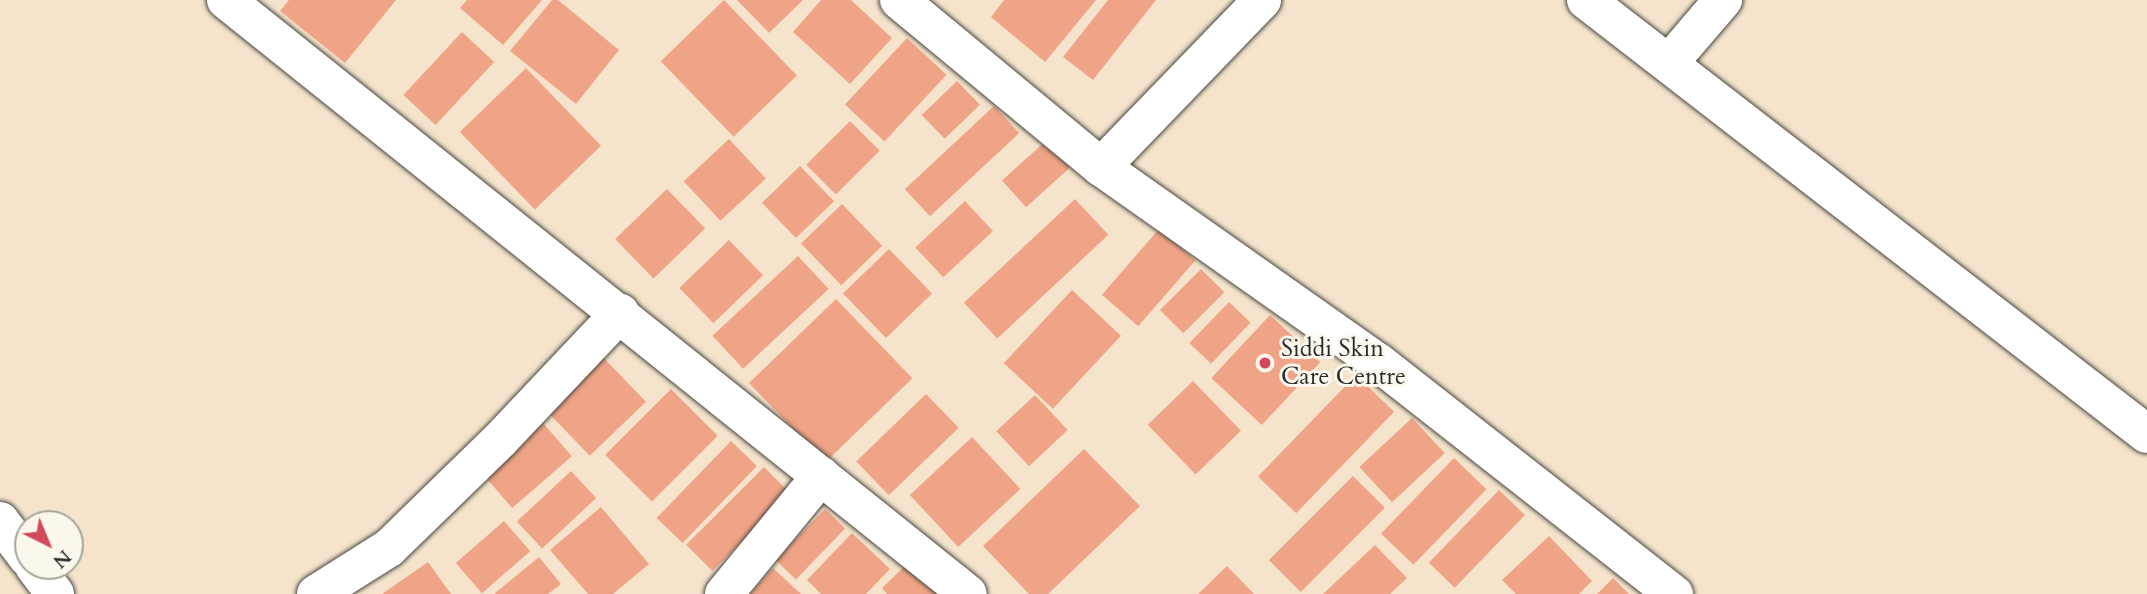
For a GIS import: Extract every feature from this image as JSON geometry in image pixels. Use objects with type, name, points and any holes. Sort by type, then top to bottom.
[{"type":"street","points":[[226,0],[968,594]]},
{"type":"street","points":[[898,0],[1101,167],[1379,363],[1674,594]]},
{"type":"street","points":[[1101,167],[1262,0]]},
{"type":"street","points":[[1586,0],[1670,62],[2147,434]]},
{"type":"street","points":[[1670,62],[1723,0]]},
{"type":"street","points":[[316,594],[389,548],[500,440],[620,313]]},
{"type":"street","points":[[723,594],[821,476]]},
{"type":"street","points":[[0,521],[14,540]]},
{"type":"building","points":[[289,0],[396,0],[345,63],[280,11]]},
{"type":"building","points":[[467,0],[542,0],[503,45],[460,8]]},
{"type":"building","points":[[552,0],[558,0],[619,50],[576,104],[510,51]]},
{"type":"building","points":[[724,0],[797,76],[734,137],[661,61]]},
{"type":"building","points":[[737,0],[803,0],[769,33]]},
{"type":"building","points":[[821,0],[851,0],[892,38],[850,84],[793,32]]},
{"type":"building","points":[[1004,0],[1096,0],[1045,62],[991,17]]},
{"type":"building","points":[[1108,0],[1156,0],[1093,80],[1063,57]]},
{"type":"building","points":[[462,32],[494,62],[436,125],[403,95]]},
{"type":"building","points":[[907,38],[946,75],[884,141],[845,105]]},
{"type":"building","points":[[526,68],[601,146],[535,210],[460,132]]},
{"type":"building","points":[[957,81],[980,105],[945,139],[922,115]]},
{"type":"building","points":[[994,106],[1019,133],[930,216],[905,189]]},
{"type":"building","points":[[850,121],[880,151],[836,195],[806,165]]},
{"type":"building","points":[[729,139],[766,178],[720,221],[684,181]]},
{"type":"building","points":[[1048,139],[1072,166],[1026,207],[1002,180]]},
{"type":"building","points":[[800,166],[834,201],[796,238],[762,203]]},
{"type":"building","points":[[667,189],[705,229],[653,279],[615,239]]},
{"type":"building","points":[[1075,199],[1108,235],[997,339],[964,303]]},
{"type":"building","points":[[965,201],[993,231],[943,277],[915,247]]},
{"type":"building","points":[[842,204],[882,246],[841,285],[801,244]]},
{"type":"building","points":[[1159,229],[1195,260],[1138,326],[1102,295]]},
{"type":"building","points":[[729,240],[763,275],[713,323],[679,288]]},
{"type":"building","points":[[889,249],[932,294],[886,338],[843,293]]},
{"type":"building","points":[[798,256],[829,289],[743,369],[712,336]]},
{"type":"building","points":[[1201,269],[1224,292],[1183,333],[1160,310]]},
{"type":"building","points":[[1072,290],[1121,336],[1053,409],[1004,363]]},
{"type":"building","points":[[836,299],[912,378],[825,462],[749,383]]},
{"type":"building","points":[[1229,302],[1251,323],[1211,364],[1189,343]]},
{"type":"building","points":[[1270,315],[1320,362],[1262,425],[1211,378]]},
{"type":"building","points":[[598,352],[646,402],[590,456],[542,406]]},
{"type":"building","points":[[1356,375],[1394,412],[1296,513],[1258,476]]},
{"type":"building","points":[[1193,381],[1241,431],[1196,474],[1148,425]]},
{"type":"building","points":[[671,389],[718,436],[652,501],[605,455]]},
{"type":"building","points":[[926,394],[959,428],[889,495],[856,461]]},
{"type":"building","points":[[1035,395],[1068,430],[1029,466],[996,431]]},
{"type":"building","points":[[1412,418],[1445,453],[1392,502],[1359,467]]},
{"type":"building","points":[[543,423],[572,456],[512,508],[483,475]]},
{"type":"building","points":[[972,437],[1020,489],[958,547],[910,495]]},
{"type":"building","points":[[731,441],[757,466],[683,543],[657,518]]},
{"type":"building","points":[[1084,449],[1140,506],[1048,594],[1029,594],[983,546]]},
{"type":"building","points":[[1454,458],[1486,489],[1413,565],[1381,534]]},
{"type":"building","points":[[764,467],[790,493],[712,571],[686,545]]},
{"type":"building","points":[[571,471],[596,498],[542,549],[517,521]]},
{"type":"building","points":[[1353,476],[1385,508],[1301,592],[1269,560]]},
{"type":"building","points":[[1499,490],[1525,515],[1455,588],[1429,563]]},
{"type":"building","points":[[601,507],[649,564],[613,594],[588,594],[550,550]]},
{"type":"building","points":[[825,509],[845,528],[796,580],[776,560]]},
{"type":"building","points":[[504,521],[530,551],[482,593],[456,563]]},
{"type":"building","points":[[852,533],[890,569],[866,594],[821,594],[807,580]]},
{"type":"building","points":[[1549,536],[1592,581],[1579,594],[1516,594],[1502,580]]},
{"type":"building","points":[[1375,545],[1407,578],[1390,594],[1323,594]]},
{"type":"building","points":[[539,557],[561,584],[548,594],[494,594]]},
{"type":"building","points":[[428,562],[451,594],[382,594]]},
{"type":"building","points":[[908,563],[939,594],[887,594],[882,588]]},
{"type":"building","points":[[1227,566],[1254,594],[1198,594]]},
{"type":"building","points":[[773,568],[801,594],[750,594]]},
{"type":"building","points":[[1613,578],[1629,594],[1597,594]]},
{"type":"place","name":"Siddi Skin Care Centre","points":[[1265,363]]}]
